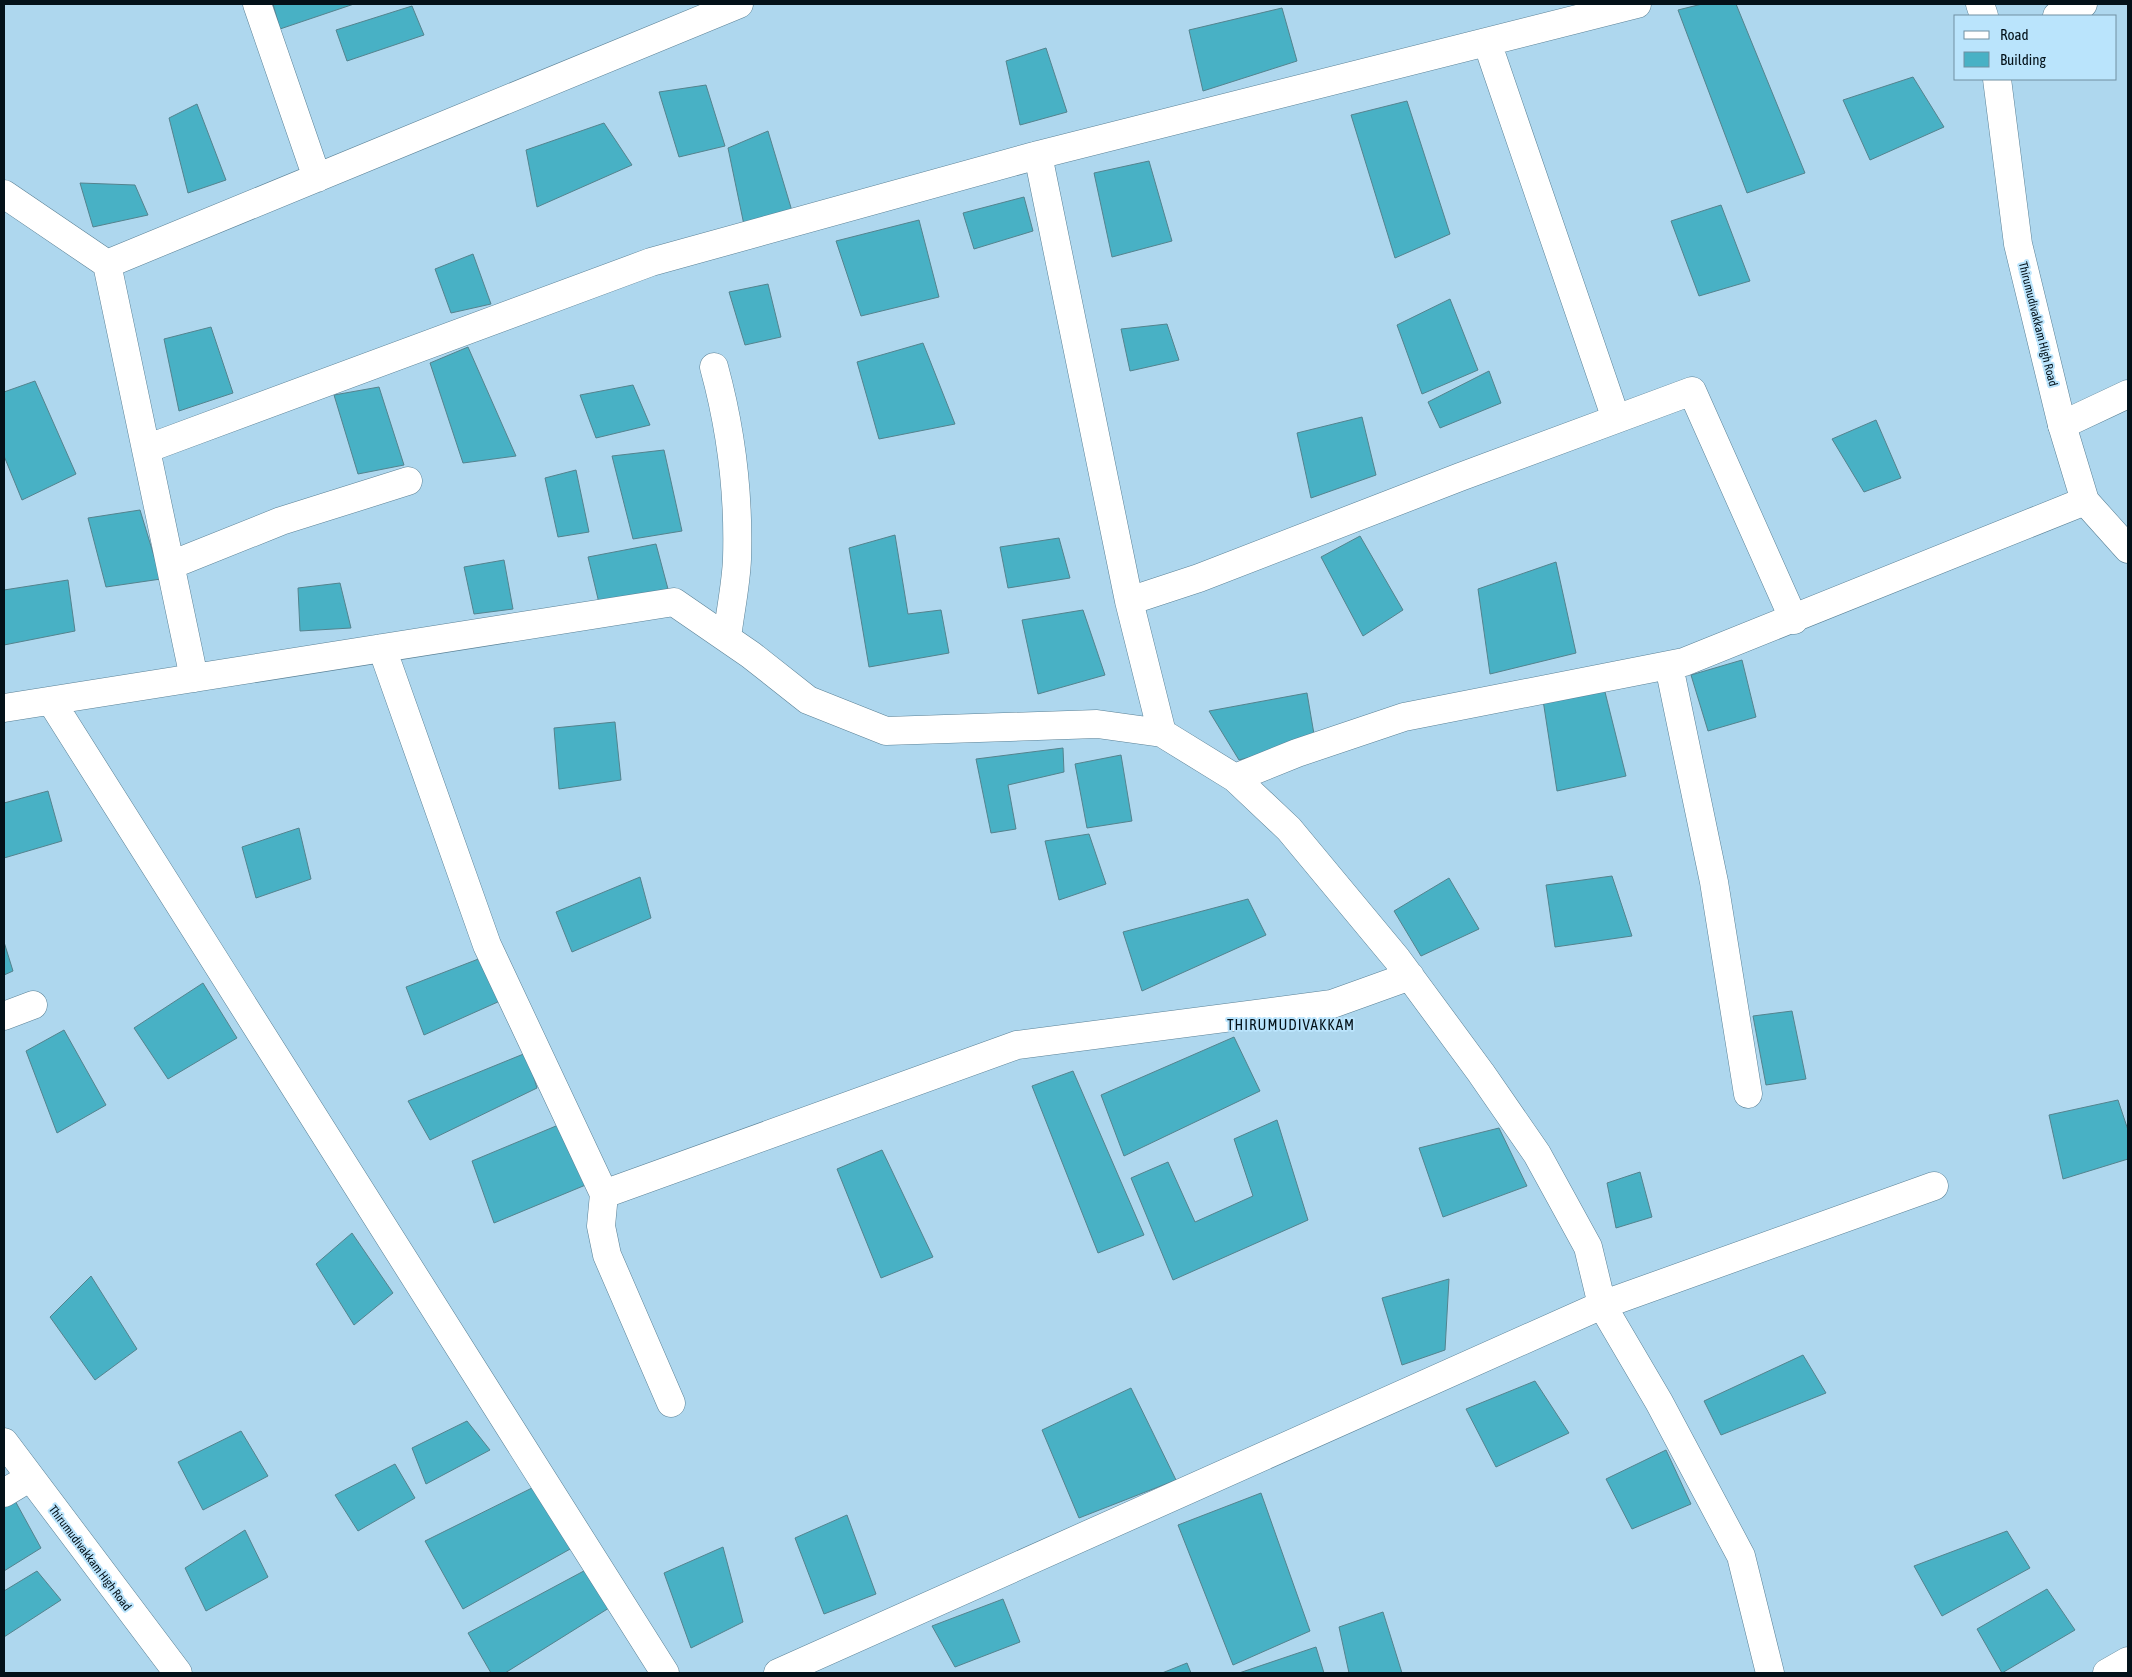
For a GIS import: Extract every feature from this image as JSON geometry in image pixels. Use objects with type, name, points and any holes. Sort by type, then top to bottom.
[{"type":"street","points":[[257,4],[317,178]]},
{"type":"street","points":[[107,264],[739,4]]},
{"type":"street","points":[[146,449],[651,262],[1038,155],[1637,4]]},
{"type":"street","points":[[2059,15],[2083,4]]},
{"type":"street","points":[[1487,42],[1616,419]]},
{"type":"street","name":"Thirumudivakkam High Road","points":[[1997,80],[2018,244],[2062,425],[2085,502],[2128,550]]},
{"type":"street","points":[[1038,155],[1129,601],[1162,732]]},
{"type":"street","points":[[4,194],[107,264],[194,678]]},
{"type":"street","points":[[714,367],[726,412],[734,474],[737,560],[727,638]]},
{"type":"street","points":[[1129,601],[1199,578],[1692,391],[1794,620]]},
{"type":"street","points":[[2062,425],[2128,394]]},
{"type":"street","points":[[171,565],[281,521],[408,481]]},
{"type":"street","points":[[1235,778],[1297,753],[1404,717],[1684,662],[1794,620],[2085,502]]},
{"type":"street","points":[[4,708],[674,602],[727,638],[808,700],[886,731],[1097,724],[1162,732],[1235,778],[1289,829],[1410,976],[1537,1154],[1588,1247],[1602,1305],[1659,1402],[1741,1556],[1770,1673]]},
{"type":"street","points":[[382,648],[487,945],[604,1194],[601,1226],[607,1255],[671,1403]]},
{"type":"street","points":[[1669,666],[1714,882],[1748,1094]]},
{"type":"street","points":[[51,701],[665,1673]]},
{"type":"street","points":[[604,1194],[1017,1044],[1332,1004],[1410,976]]},
{"type":"street","points":[[4,1016],[33,1005]]},
{"type":"street","points":[[778,1673],[1602,1305],[1934,1186]]},
{"type":"street","name":"Thirumudivakkam High Road","points":[[4,1442],[29,1478],[178,1673]]},
{"type":"street","points":[[4,1492],[29,1478]]},
{"type":"street","points":[[2107,1673],[2128,1661]]},
{"type":"building","points":[[273,4],[354,4],[280,29]]},
{"type":"building","points":[[1702,4],[1736,4],[1805,173],[1747,193],[1678,10]]},
{"type":"building","points":[[412,6],[424,35],[347,61],[336,30]]},
{"type":"building","points":[[1282,8],[1297,61],[1203,91],[1189,30]]},
{"type":"building","points":[[1046,48],[1067,112],[1020,125],[1006,61]]},
{"type":"building","points":[[1913,77],[1944,127],[1870,160],[1843,100]]},
{"type":"building","points":[[706,85],[725,146],[679,157],[659,92]]},
{"type":"building","points":[[1407,101],[1450,234],[1395,258],[1351,115]]},
{"type":"building","points":[[197,104],[226,180],[188,193],[169,118]]},
{"type":"building","points":[[604,123],[632,165],[537,207],[526,150]]},
{"type":"building","points":[[768,131],[792,211],[744,225],[728,148]]},
{"type":"building","points":[[1149,161],[1172,241],[1112,257],[1094,173]]},
{"type":"building","points":[[80,183],[135,185],[148,215],[93,227]]},
{"type":"building","points":[[1024,197],[1033,231],[974,249],[963,213]]},
{"type":"building","points":[[1721,205],[1750,281],[1699,296],[1671,221]]},
{"type":"building","points":[[919,220],[939,297],[861,316],[836,241]]},
{"type":"building","points":[[473,254],[491,304],[451,313],[435,269]]},
{"type":"building","points":[[768,284],[781,337],[745,345],[729,292]]},
{"type":"building","points":[[1450,299],[1478,370],[1422,394],[1397,325]]},
{"type":"building","points":[[1167,324],[1179,360],[1130,371],[1121,329]]},
{"type":"building","points":[[211,327],[233,393],[179,411],[164,339]]},
{"type":"building","points":[[923,343],[955,424],[879,439],[857,362]]},
{"type":"building","points":[[468,347],[516,456],[463,463],[430,363]]},
{"type":"building","points":[[1489,371],[1501,403],[1440,428],[1428,402]]},
{"type":"building","points":[[35,381],[76,474],[22,500],[4,456],[4,392]]},
{"type":"building","points":[[633,385],[650,425],[596,438],[580,395]]},
{"type":"building","points":[[379,387],[404,465],[358,474],[334,395]]},
{"type":"building","points":[[1362,417],[1376,475],[1311,498],[1297,433]]},
{"type":"building","points":[[1876,420],[1901,478],[1864,492],[1832,439]]},
{"type":"building","points":[[664,450],[682,531],[633,539],[612,456]]},
{"type":"building","points":[[576,470],[589,532],[558,537],[545,478]]},
{"type":"building","points":[[140,510],[161,579],[106,587],[88,518]]},
{"type":"building","points":[[895,535],[908,614],[941,610],[949,653],[869,667],[849,548]]},
{"type":"building","points":[[1360,536],[1403,610],[1363,636],[1321,557]]},
{"type":"building","points":[[1059,538],[1070,578],[1008,588],[1000,547]]},
{"type":"building","points":[[656,544],[668,589],[599,603],[588,557]]},
{"type":"building","points":[[504,560],[513,609],[474,614],[464,567]]},
{"type":"building","points":[[1556,562],[1576,653],[1490,674],[1478,589]]},
{"type":"building","points":[[68,580],[75,631],[4,645],[4,590]]},
{"type":"building","points":[[340,583],[351,628],[300,631],[298,588]]},
{"type":"building","points":[[1083,610],[1105,675],[1038,694],[1022,620]]},
{"type":"building","points":[[1742,660],[1756,717],[1708,731],[1691,675]]},
{"type":"building","points":[[1604,688],[1626,776],[1557,791],[1543,700]]},
{"type":"building","points":[[1307,693],[1315,740],[1239,760],[1209,711]]},
{"type":"building","points":[[615,722],[621,780],[559,789],[554,728]]},
{"type":"building","points":[[1063,748],[1064,772],[1008,785],[1016,829],[991,833],[976,759]]},
{"type":"building","points":[[1121,755],[1132,821],[1087,828],[1075,764]]},
{"type":"building","points":[[48,791],[62,841],[4,858],[4,803]]},
{"type":"building","points":[[299,828],[311,879],[256,898],[242,847]]},
{"type":"building","points":[[1089,834],[1106,884],[1059,900],[1045,841]]},
{"type":"building","points":[[1612,876],[1632,936],[1555,947],[1546,885]]},
{"type":"building","points":[[640,877],[651,918],[572,952],[556,912]]},
{"type":"building","points":[[1449,878],[1479,929],[1421,956],[1394,911]]},
{"type":"building","points":[[1248,899],[1266,935],[1142,991],[1123,932]]},
{"type":"building","points":[[4,942],[13,971],[4,975]]},
{"type":"building","points":[[481,958],[500,1001],[424,1035],[406,987]]},
{"type":"building","points":[[203,983],[237,1038],[168,1079],[134,1028]]},
{"type":"building","points":[[1792,1011],[1806,1079],[1766,1085],[1753,1016]]},
{"type":"building","points":[[64,1030],[106,1105],[57,1133],[26,1051]]},
{"type":"building","points":[[1234,1037],[1260,1091],[1124,1156],[1101,1095]]},
{"type":"building","points":[[526,1053],[537,1088],[430,1140],[408,1101]]},
{"type":"building","points":[[1073,1071],[1144,1235],[1098,1253],[1032,1086]]},
{"type":"building","points":[[2118,1100],[2128,1130],[2128,1159],[2063,1179],[2049,1115]]},
{"type":"building","points":[[1277,1120],[1308,1220],[1173,1280],[1131,1178],[1168,1162],[1195,1222],[1253,1196],[1234,1139]]},
{"type":"building","points":[[568,1121],[588,1184],[494,1223],[472,1161]]},
{"type":"building","points":[[1499,1128],[1527,1186],[1443,1217],[1419,1148]]},
{"type":"building","points":[[882,1150],[933,1257],[881,1278],[837,1169]]},
{"type":"building","points":[[1640,1172],[1652,1217],[1616,1228],[1607,1183]]},
{"type":"building","points":[[352,1233],[393,1293],[354,1325],[316,1264]]},
{"type":"building","points":[[91,1276],[137,1349],[95,1380],[50,1317]]},
{"type":"building","points":[[1449,1279],[1445,1350],[1402,1365],[1382,1298]]},
{"type":"building","points":[[1803,1355],[1826,1393],[1721,1435],[1704,1401]]},
{"type":"building","points":[[1535,1381],[1569,1433],[1496,1467],[1466,1409]]},
{"type":"building","points":[[1131,1388],[1176,1480],[1079,1518],[1042,1430]]},
{"type":"building","points":[[467,1421],[490,1450],[426,1484],[412,1448]]},
{"type":"building","points":[[241,1431],[268,1476],[203,1510],[178,1462]]},
{"type":"building","points":[[1666,1450],[1691,1504],[1632,1529],[1606,1479]]},
{"type":"building","points":[[395,1464],[415,1498],[358,1531],[335,1495]]},
{"type":"building","points":[[538,1485],[572,1548],[463,1609],[425,1541]]},
{"type":"building","points":[[1261,1493],[1310,1631],[1233,1665],[1178,1525]]},
{"type":"building","points":[[13,1497],[41,1548],[4,1571],[4,1502]]},
{"type":"building","points":[[847,1515],[876,1594],[824,1614],[795,1538]]},
{"type":"building","points":[[245,1530],[268,1577],[206,1611],[185,1568]]},
{"type":"building","points":[[2007,1531],[2030,1568],[1942,1616],[1914,1566]]},
{"type":"building","points":[[723,1547],[743,1622],[691,1648],[664,1573]]},
{"type":"building","points":[[595,1565],[617,1603],[505,1673],[491,1673],[468,1633]]},
{"type":"building","points":[[37,1571],[61,1600],[4,1637],[4,1591]]},
{"type":"building","points":[[2047,1589],[2075,1630],[2002,1673],[1977,1629]]},
{"type":"building","points":[[1003,1599],[1020,1642],[955,1667],[932,1626]]},
{"type":"building","points":[[1383,1612],[1402,1673],[1349,1673],[1339,1627]]},
{"type":"building","points":[[1316,1647],[1324,1673],[1239,1673]]},
{"type":"building","points":[[1187,1663],[1191,1673],[1162,1673]]},
{"type":"district","name":"THIRUMUDIVAKKAM","points":[[1291,1025]]}]
